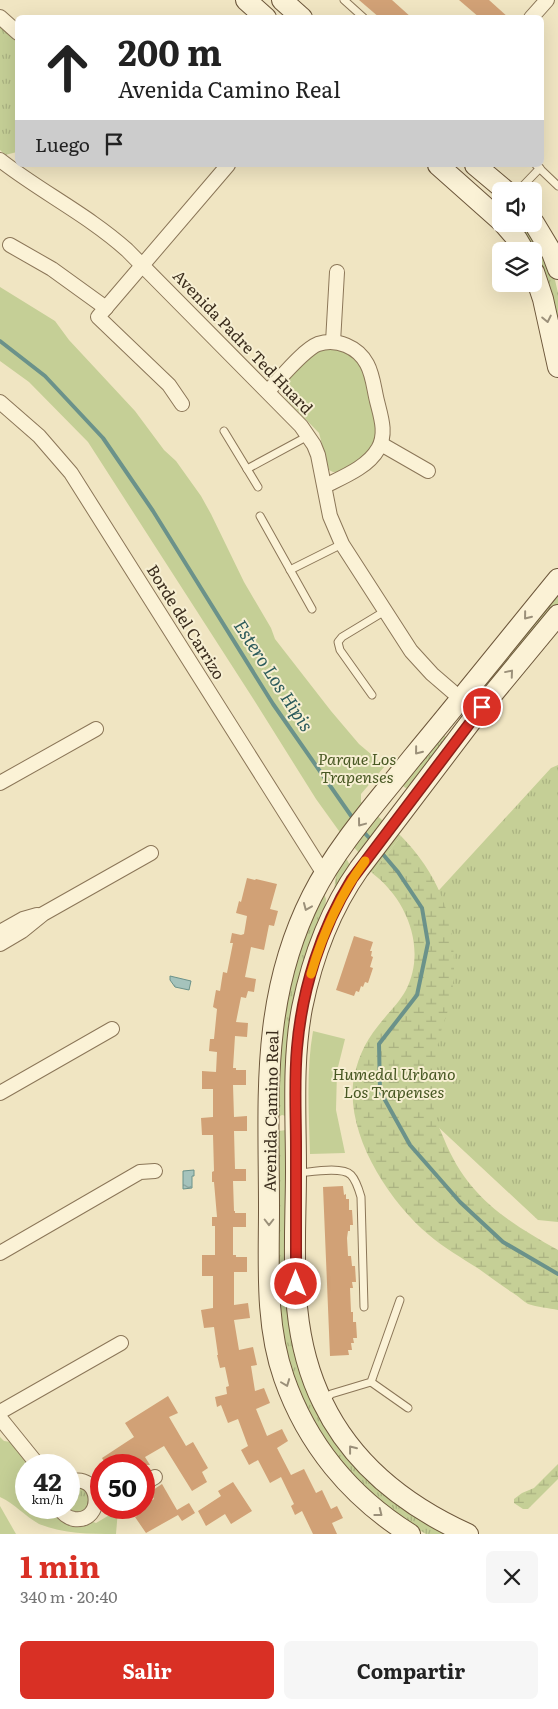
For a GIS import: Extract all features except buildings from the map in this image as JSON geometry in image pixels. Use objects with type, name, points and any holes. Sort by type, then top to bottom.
[{"type":"main road","points":[[246,0],[263,15]]},
{"type":"main road","points":[[284,1],[299,15]]},
{"type":"main road","points":[[440,167],[492,212]]},
{"type":"main road","points":[[477,167],[495,182]]},
{"type":"main road","points":[[482,203],[492,196]]},
{"type":"main road","points":[[511,232],[519,242]]},
{"type":"main road","points":[[539,232],[552,253],[558,269]]},
{"type":"main road","points":[[541,292],[558,367]]},
{"type":"main road","name":"Avenida Camino Real","points":[[408,1534],[358,1495],[326,1459],[312,1439],[283,1376],[272,1325],[269,1285],[270,1059],[273,1022],[278,992],[294,938],[324,874],[382,796],[558,579]]},
{"type":"main road","name":"Avenida Camino Real","points":[[468,1534],[421,1510],[399,1496],[353,1451],[323,1404],[306,1360],[297,1312],[296,1055],[302,1008],[313,966],[333,914],[359,869],[458,738],[558,614]]},
{"type":"main road","points":[[455,706],[448,723],[453,735],[458,738]]},
{"type":"main road","points":[[324,874],[330,890],[333,914]]},
{"type":"main road","points":[[269,1129],[288,1124],[296,1129]]},
{"type":"street","points":[[534,15],[546,0]]},
{"type":"street","points":[[273,15],[284,1]]},
{"type":"street","points":[[0,17],[15,30]]},
{"type":"street","name":"Avenida Padre Ted Huard","points":[[0,160],[15,166]]},
{"type":"street","name":"Avenida Padre Ted Huard","points":[[16,167],[100,227],[127,250],[302,426],[318,455],[330,516],[342,544],[417,659],[432,674],[455,706]]},
{"type":"street","points":[[102,312],[226,167]]},
{"type":"street","points":[[10,245],[52,269],[102,312],[169,385],[182,404]]},
{"type":"street","points":[[333,342],[336,272]]},
{"type":"street","points":[[268,391],[308,350],[318,344],[333,342],[350,346],[367,364],[383,429],[381,444],[368,461],[325,486]]},
{"type":"street","name":"Borde del Carrizo","points":[[0,402],[40,436],[56,454],[82,490],[324,874]]},
{"type":"street","points":[[381,444],[428,471]]},
{"type":"street","points":[[0,783],[96,729]]},
{"type":"street","points":[[0,944],[22,931],[43,914],[151,853]]},
{"type":"street","points":[[0,932],[23,919],[43,914]]},
{"type":"street","points":[[0,1093],[112,1029]]},
{"type":"street","points":[[0,1253],[140,1172],[155,1171]]},
{"type":"street","points":[[0,1412],[121,1343]]},
{"type":"street","points":[[0,1418],[29,1454]]},
{"type":"lane","points":[[344,0],[361,15]]},
{"type":"lane","points":[[526,182],[538,167],[558,186]]},
{"type":"lane","points":[[224,431],[258,487]]},
{"type":"lane","points":[[247,469],[308,436]]},
{"type":"lane","points":[[260,516],[312,609]]},
{"type":"lane","points":[[290,570],[342,544]]},
{"type":"lane","points":[[372,696],[340,650],[338,642],[342,637],[385,611]]},
{"type":"lane","points":[[296,1173],[343,1170],[351,1176],[358,1189],[361,1197],[364,1307]]},
{"type":"lane","points":[[371,1382],[400,1300]]},
{"type":"lane","points":[[323,1404],[331,1394],[371,1382]]},
{"type":"lane","points":[[371,1382],[408,1408]]},
{"type":"green space","points":[[0,27],[15,40],[15,152],[5,155],[0,150]]},
{"type":"green space","points":[[519,232],[531,232],[537,242],[527,242]]},
{"type":"green space","points":[[542,251],[549,263],[558,293],[558,335],[542,279]]},
{"type":"green space","name":"Parque Los Trapenses","points":[[0,287],[55,321],[69,340],[135,411],[164,450],[176,461],[201,496],[244,582],[271,628],[275,639],[359,744],[385,766],[361,794],[361,802],[401,836],[372,873],[360,854],[339,831],[316,799],[88,442],[29,382],[0,361]]},
{"type":"green space","points":[[324,348],[339,348],[353,355],[363,366],[378,431],[371,451],[340,472],[329,470],[319,433],[286,399],[281,391],[282,384],[309,356]]},
{"type":"green space","points":[[558,590],[558,604],[455,729],[454,727],[478,697],[494,668]]},
{"type":"green space","points":[[442,734],[449,739],[410,791],[400,784]]},
{"type":"green space","points":[[558,765],[558,1222],[538,1220],[390,1082],[427,1025],[419,912],[551,768]]},
{"type":"green space","name":"Humedal Urbano Los Trapenses","points":[[401,836],[425,865],[442,897],[454,950],[452,993],[437,1046],[434,1065],[434,1112],[453,1159],[476,1192],[505,1217],[558,1250],[558,1310],[528,1304],[429,1235],[414,1221],[386,1187],[364,1147],[357,1126],[353,1105],[353,1084],[356,1068],[373,1032],[406,990],[412,974],[414,942],[410,926],[395,896],[372,873]]},
{"type":"green space","points":[[345,856],[351,867],[334,890],[336,875]]},
{"type":"green space","points":[[324,894],[326,899],[325,910],[286,1116],[282,1115],[276,1118],[279,1036],[293,962]]},
{"type":"green space","points":[[313,1031],[345,1039],[337,1071],[336,1110],[345,1153],[310,1154],[309,1077]]},
{"type":"green space","points":[[286,1130],[314,1401],[451,1534],[426,1534],[402,1520],[358,1485],[307,1414],[286,1361],[277,1305],[276,1135],[279,1131]]},
{"type":"green space","points":[[0,1437],[4,1441],[11,1442],[20,1454],[15,1454],[15,1507],[0,1497]]},
{"type":"green space","points":[[558,1464],[558,1479],[528,1509],[523,1509],[514,1503],[514,1499],[534,1488]]},
{"type":"green space","points":[[80,1487],[85,1487],[90,1497],[85,1512],[80,1513]]},
{"type":"green space","points":[[0,1506],[16,1534],[0,1534]]},
{"type":"green space","points":[[80,1517],[96,1523],[103,1519],[117,1519],[116,1534],[77,1533],[58,1530],[31,1519],[80,1519]]},
{"type":"water","points":[[170,976],[191,981],[189,990],[175,987],[170,980]]},
{"type":"water","points":[[194,1170],[192,1188],[183,1189],[183,1171]]},
{"type":"waterway","name":"Estero Los Hipis","points":[[0,341],[45,376],[103,438],[153,511],[273,704],[354,820]]},
{"type":"waterway","name":"Estero Los Hipis","points":[[361,829],[372,841]]},
{"type":"waterway","name":"Estero Los Hipis","points":[[381,852],[398,872],[422,908],[428,943],[417,995],[379,1044],[380,1091],[410,1145],[460,1202],[503,1242],[558,1274]]},
{"type":"slow traffic","points":[[311,974],[337,906],[352,879],[365,861]]},
{"type":"route","points":[[296,1284],[295,1089],[297,1048],[302,1008],[313,966],[337,906],[352,879],[482,707]]}]
